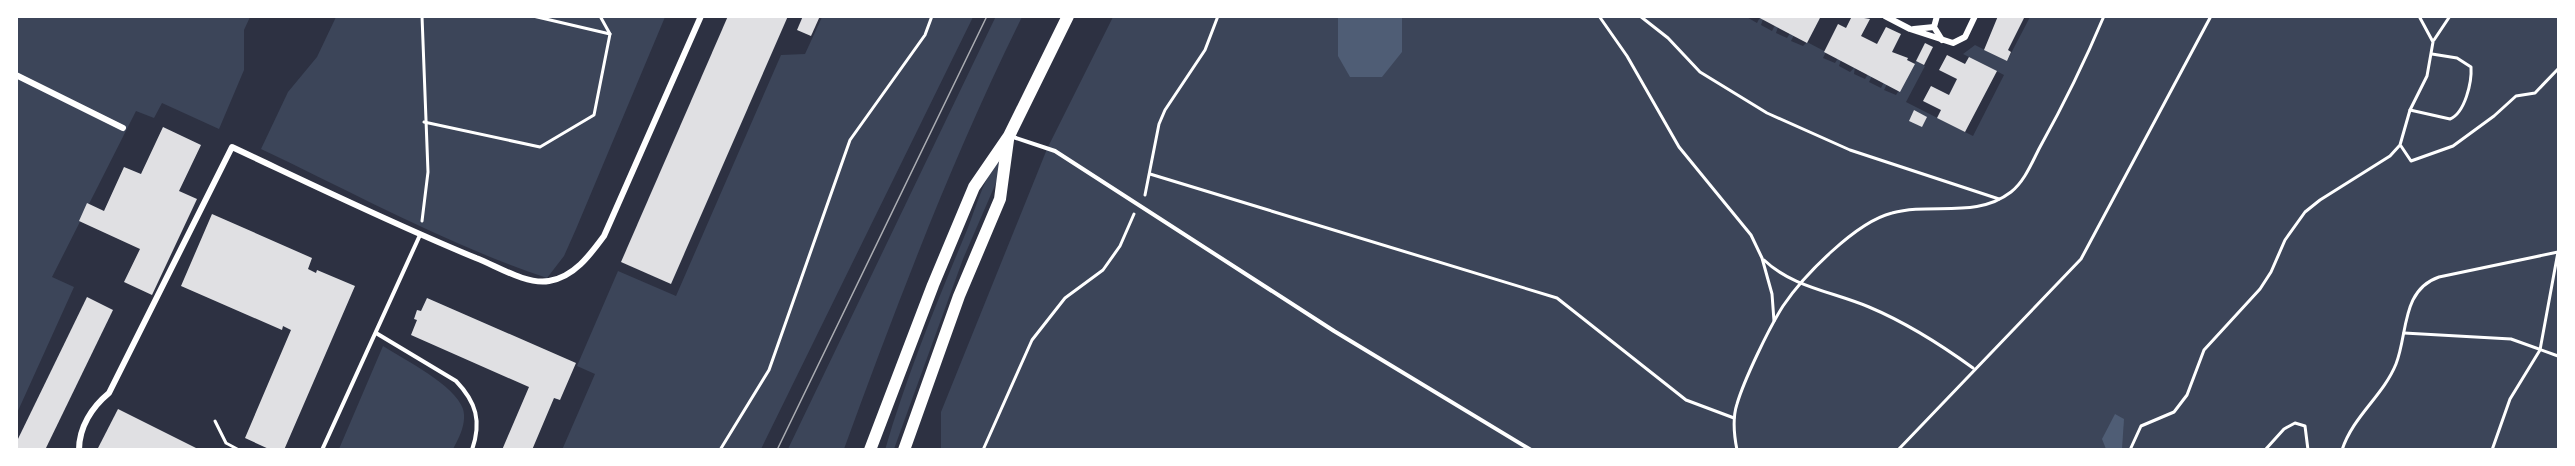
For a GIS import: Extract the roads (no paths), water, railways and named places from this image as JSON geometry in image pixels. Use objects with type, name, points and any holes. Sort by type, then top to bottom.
[{"type":"main road","points":[[870,450],[933,285],[975,187],[1009,136],[1068,16]]},
{"type":"main road","points":[[904,450],[959,296],[1000,199],[1009,136]]},
{"type":"street","points":[[79,450],[79,439],[94,406],[110,393],[232,147],[420,235],[533,280],[555,279],[582,263],[604,236],[701,16]]},
{"type":"street","points":[[1886,16],[1910,29],[1942,40],[1959,42],[1968,31],[1975,16]]},
{"type":"street","points":[[1937,16],[1934,27],[1942,40]]},
{"type":"street","points":[[1966,16],[1968,31]]},
{"type":"street","points":[[1910,29],[1934,27]]},
{"type":"street","points":[[16,75],[123,128]]},
{"type":"lane","points":[[1009,136],[1055,151],[1334,331],[1531,450]]},
{"type":"lane","points":[[322,450],[420,235]]},
{"type":"lane","points":[[375,333],[456,381],[466,392],[477,415],[477,432],[472,450]]},
{"type":"tram line","points":[[777,450],[987,16]]}]
